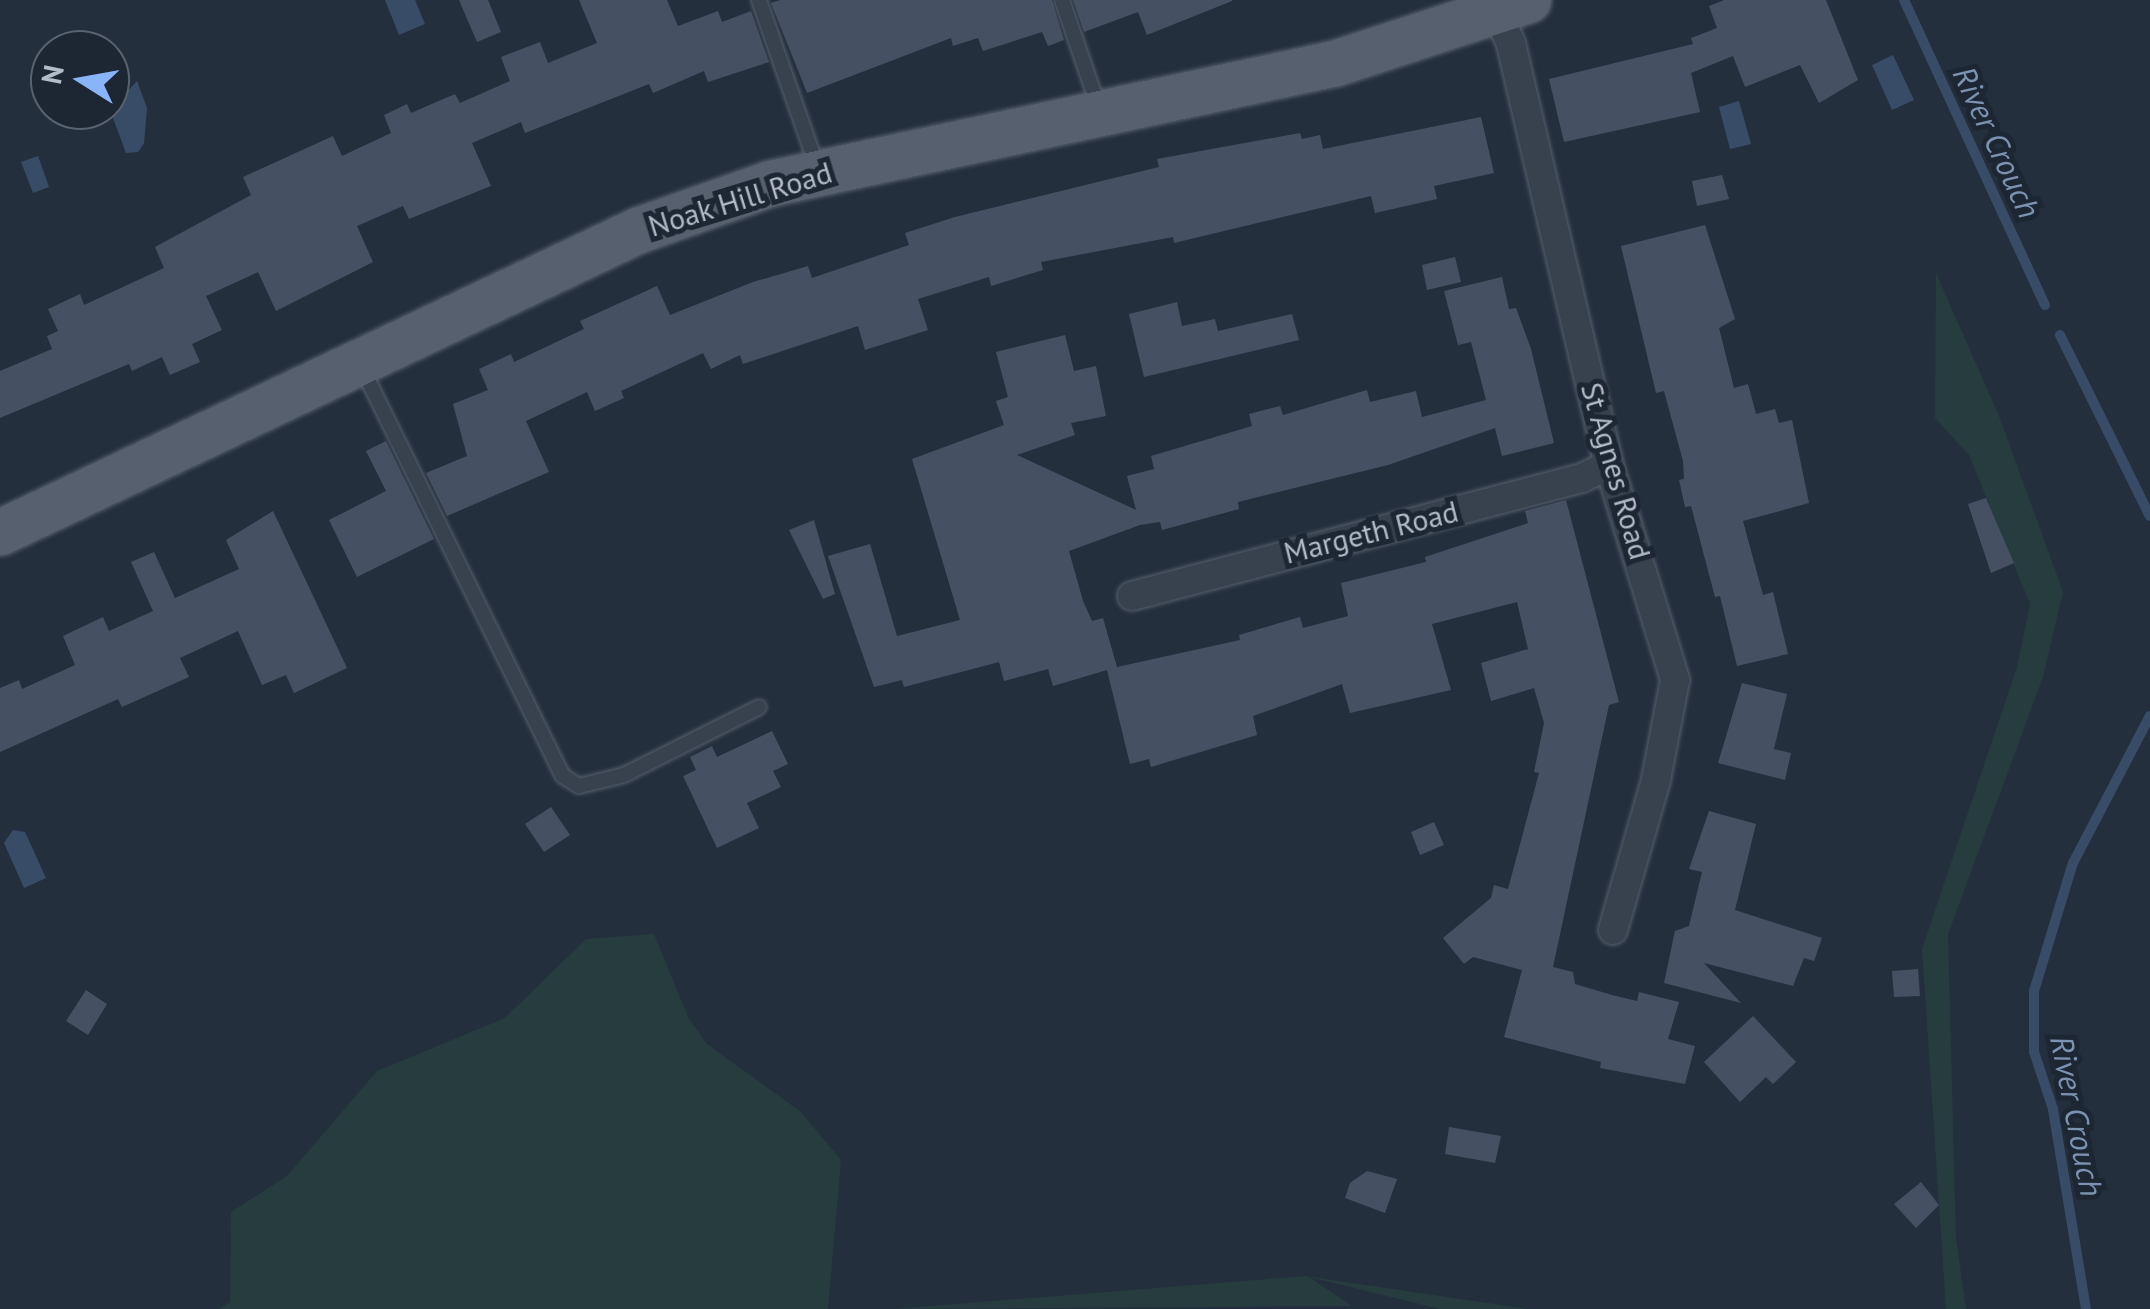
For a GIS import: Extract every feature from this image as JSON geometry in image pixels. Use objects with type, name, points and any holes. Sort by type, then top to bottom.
[{"type":"main road","name":"Noak Hill Road","points":[[0,532],[638,230],[818,172],[1099,108],[1335,63],[1512,6]]},
{"type":"street","name":"St Agnes Road","points":[[1512,6],[1511,44],[1609,465],[1675,680],[1656,780],[1612,930]]},
{"type":"street","name":"Margeth Road","points":[[1132,596],[1582,478],[1609,465]]},
{"type":"lane","points":[[759,0],[818,172]]},
{"type":"lane","points":[[1062,0],[1099,108]]},
{"type":"lane","points":[[358,360],[563,776],[578,786],[624,775],[759,707]]},
{"type":"green space","points":[[1936,273],[1999,416],[2063,592],[2043,677],[1948,934],[1956,1238],[1966,1309],[1946,1309],[1922,949],[2017,667],[2030,604],[1969,455],[1935,418]]},
{"type":"green space","points":[[654,934],[689,1019],[707,1044],[801,1112],[841,1160],[828,1309],[219,1309],[230,1302],[231,1212],[287,1176],[377,1071],[505,1018],[586,939]]},
{"type":"green space","points":[[1305,1276],[1527,1309],[1440,1309],[1309,1277],[1352,1306],[893,1309]]},
{"type":"water","points":[[385,0],[415,0],[425,24],[399,35]]},
{"type":"water","points":[[1893,55],[1914,100],[1892,110],[1872,65]]},
{"type":"water","points":[[137,81],[147,108],[144,143],[138,152],[126,153],[117,130],[130,130],[130,89]]},
{"type":"water","points":[[1739,101],[1751,144],[1730,149],[1719,107]]},
{"type":"water","points":[[38,156],[49,187],[33,193],[21,162]]},
{"type":"water","points":[[13,830],[25,832],[46,878],[24,888],[4,843]]},
{"type":"building","points":[[459,0],[488,0],[501,32],[477,42]]},
{"type":"building","points":[[579,0],[667,0],[678,26],[718,11],[722,22],[751,11],[769,62],[708,82],[704,71],[653,93],[649,84],[525,133],[521,122],[472,143],[491,186],[409,219],[403,206],[357,226],[373,262],[276,311],[258,272],[206,296],[222,330],[192,344],[200,362],[170,375],[162,357],[132,371],[129,364],[0,418],[0,371],[52,349],[47,336],[58,331],[48,309],[80,294],[84,305],[164,268],[155,247],[251,195],[243,177],[333,136],[342,156],[391,133],[384,115],[407,104],[411,113],[455,94],[460,103],[510,81],[501,57],[540,42],[548,63],[597,43]]},
{"type":"building","points":[[1052,0],[1064,40],[1048,46],[1042,32],[983,51],[978,38],[953,46],[951,38],[807,93],[771,3]]},
{"type":"building","points":[[1073,0],[1232,1],[1147,35],[1138,12],[1084,32]]},
{"type":"building","points":[[1724,0],[1826,0],[1858,80],[1819,103],[1800,65],[1745,87],[1733,56],[1691,73],[1700,112],[1564,142],[1549,79],[1693,44],[1691,38],[1717,28],[1709,6]]},
{"type":"building","points":[[1481,117],[1494,173],[1434,186],[1437,199],[1375,213],[1371,196],[1174,243],[1173,237],[1041,262],[1043,270],[991,286],[989,277],[918,299],[928,330],[865,350],[858,326],[743,364],[740,355],[711,369],[703,353],[621,391],[624,398],[595,411],[587,392],[526,421],[549,472],[447,516],[426,473],[467,456],[453,404],[488,390],[479,369],[511,354],[514,362],[584,329],[580,321],[657,286],[670,315],[753,282],[808,266],[812,278],[909,245],[905,233],[955,217],[1159,167],[1157,159],[1300,133],[1302,139],[1320,135],[1323,149]]},
{"type":"building","points":[[1722,175],[1729,199],[1697,206],[1692,181]]},
{"type":"building","points":[[1705,225],[1735,319],[1719,328],[1734,388],[1748,384],[1756,414],[1775,409],[1779,423],[1792,420],[1809,503],[1743,521],[1763,595],[1773,592],[1788,654],[1737,666],[1720,596],[1715,597],[1691,506],[1685,507],[1679,480],[1684,479],[1683,461],[1664,391],[1656,393],[1621,246]]},
{"type":"building","points":[[1455,257],[1461,282],[1427,290],[1422,265]]},
{"type":"building","points":[[1502,277],[1509,309],[1516,308],[1531,349],[1554,443],[1502,456],[1495,428],[1388,465],[1238,502],[1239,509],[1162,530],[1160,522],[1140,525],[1069,551],[1083,601],[1092,621],[1103,618],[1117,667],[1240,640],[1239,635],[1300,617],[1303,628],[1348,616],[1341,583],[1426,562],[1425,557],[1528,523],[1525,511],[1566,500],[1619,702],[1609,705],[1553,967],[1573,972],[1575,984],[1612,995],[1637,1001],[1639,992],[1679,1002],[1668,1039],[1695,1046],[1685,1084],[1600,1068],[1601,1062],[1504,1037],[1522,970],[1473,957],[1464,964],[1443,938],[1491,898],[1494,885],[1508,889],[1539,773],[1534,772],[1544,723],[1534,688],[1491,701],[1481,663],[1528,649],[1517,602],[1432,624],[1451,690],[1350,713],[1342,684],[1253,716],[1257,735],[1151,767],[1149,759],[1130,764],[1107,670],[1053,686],[1048,669],[1004,681],[999,662],[904,687],[902,680],[874,687],[828,556],[870,544],[897,636],[960,620],[912,459],[1004,425],[996,401],[1008,397],[996,352],[1065,335],[1074,371],[1096,366],[1106,416],[1071,423],[1075,435],[1017,455],[1136,510],[1127,476],[1154,469],[1151,456],[1252,426],[1249,414],[1280,406],[1283,415],[1367,390],[1370,402],[1416,391],[1422,417],[1486,400],[1471,342],[1458,345],[1444,291]]},
{"type":"building","points":[[1177,302],[1182,326],[1215,319],[1218,331],[1292,314],[1299,340],[1144,377],[1129,314]]},
{"type":"building","points":[[386,441],[434,539],[357,577],[329,520],[386,491],[366,451]]},
{"type":"building","points":[[1986,498],[2014,563],[1991,573],[1968,504]]},
{"type":"building","points":[[273,511],[347,668],[294,693],[286,675],[262,685],[238,631],[180,658],[189,677],[122,707],[118,699],[0,752],[0,688],[19,680],[22,689],[75,665],[63,636],[103,617],[109,631],[153,611],[131,562],[154,552],[175,598],[239,569],[226,540]]},
{"type":"building","points":[[814,520],[835,594],[823,599],[789,530]]},
{"type":"building","points":[[1742,683],[1787,694],[1774,749],[1791,753],[1785,780],[1718,763]]},
{"type":"building","points":[[772,731],[788,764],[773,771],[781,787],[747,803],[759,828],[717,848],[683,776],[696,770],[690,757],[712,746],[717,757]]},
{"type":"building","points":[[551,807],[570,835],[544,852],[525,824]]},
{"type":"building","points":[[1709,811],[1756,824],[1735,910],[1822,938],[1814,961],[1804,958],[1793,986],[1704,963],[1741,1003],[1664,983],[1675,931],[1689,926],[1702,872],[1689,869]]},
{"type":"building","points":[[1434,822],[1444,845],[1420,855],[1411,832]]},
{"type":"building","points":[[1918,969],[1920,996],[1894,997],[1892,971]]},
{"type":"building","points":[[86,990],[107,1004],[88,1035],[66,1021]]},
{"type":"building","points":[[1753,1016],[1796,1062],[1773,1084],[1766,1077],[1740,1102],[1704,1062]]},
{"type":"building","points":[[1449,1127],[1501,1136],[1495,1163],[1445,1154]]},
{"type":"building","points":[[1367,1171],[1397,1179],[1385,1213],[1345,1198],[1350,1183]]},
{"type":"building","points":[[1921,1182],[1939,1205],[1916,1228],[1894,1204]]},
{"type":"waterway","name":"River Crouch","points":[[1904,0],[2045,305]]},
{"type":"waterway","name":"River Crouch","points":[[2060,335],[2150,516]]},
{"type":"waterway","name":"River Crouch","points":[[2086,1309],[2053,1109],[2034,1052],[2034,991],[2073,863],[2150,716]]}]
